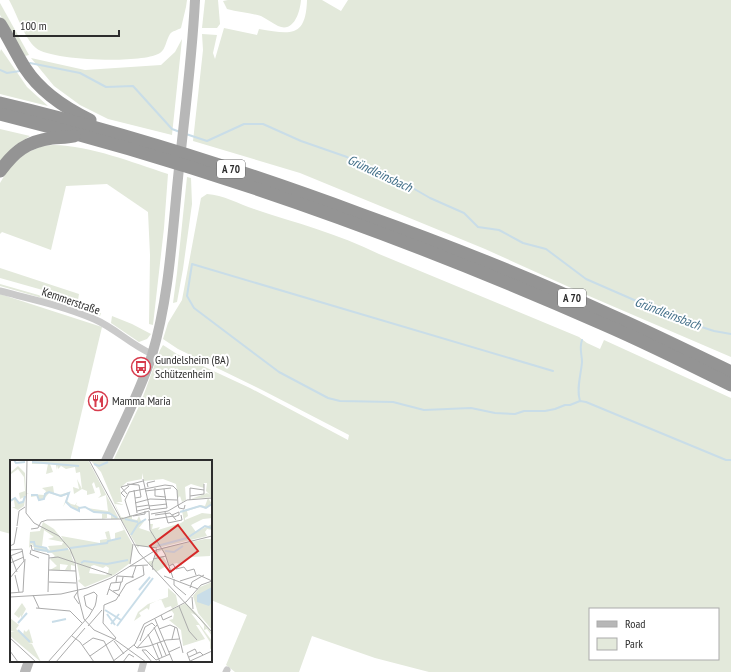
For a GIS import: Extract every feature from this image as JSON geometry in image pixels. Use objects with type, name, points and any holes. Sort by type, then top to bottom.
[{"type":"highway","points":[[0,24],[25,68],[37,84],[66,107],[85,118],[122,135]]},
{"type":"highway","name":"A 70","points":[[0,103],[51,115],[122,135],[297,191],[462,252],[609,314],[731,372]]},
{"type":"highway","name":"A 70","points":[[0,114],[80,134],[134,150],[310,208],[409,243],[459,262],[605,325],[731,385]]},
{"type":"highway","points":[[0,171],[12,155],[38,140],[66,138],[80,134]]},
{"type":"street","points":[[106,460],[146,371],[152,354],[162,309],[168,273],[195,0]]},
{"type":"street","name":"Kemmerstraße","points":[[0,291],[72,310],[95,319],[152,354]]},
{"type":"street","points":[[26,672],[29,662]]},
{"type":"street","points":[[141,672],[144,662]]},
{"type":"green space","points":[[9,0],[187,0],[181,28],[170,34],[164,49],[160,53],[136,59],[98,60],[59,56],[36,48],[24,32]]},
{"type":"green space","points":[[205,0],[218,0],[220,24],[217,28],[202,28]]},
{"type":"green space","points":[[301,0],[298,15],[295,20],[288,27],[284,27],[278,26],[261,16],[227,9],[223,1]]},
{"type":"green space","points":[[307,0],[322,0],[341,11],[348,0],[731,0],[731,357],[589,296],[485,249],[300,173],[193,141],[203,50],[202,34],[217,35],[213,53],[215,59],[224,28],[257,35],[259,29],[279,32],[294,31],[299,28],[303,22],[306,13]]},
{"type":"green space","points":[[0,3],[29,55],[25,56],[0,15]]},
{"type":"green space","points":[[182,39],[172,135],[108,119],[80,105],[54,86],[31,58],[85,70],[161,65],[175,52]]},
{"type":"green space","points":[[1,49],[27,87],[48,106],[0,94]]},
{"type":"green space","points":[[0,129],[30,136],[14,146],[0,161]]},
{"type":"green space","points":[[53,145],[97,151],[168,174],[164,228],[153,325],[149,324],[150,255],[148,212],[107,184],[66,186],[51,250],[2,232],[0,234],[0,183],[9,168],[26,153],[43,146]]},
{"type":"green space","points":[[187,177],[191,178],[192,204],[177,302],[173,303],[177,273]]},
{"type":"green space","points":[[207,194],[219,196],[348,240],[579,337],[587,343],[600,349],[604,340],[731,398],[731,672],[429,672],[375,658],[312,636],[299,672],[235,672],[226,665],[247,615],[212,600],[212,460],[113,460],[141,402],[160,350],[163,345],[177,354],[250,388],[348,440],[349,435],[178,349],[163,339],[168,323],[182,300],[201,198]]},
{"type":"green space","points":[[0,268],[79,294],[78,300],[0,278]]},
{"type":"green space","points":[[0,284],[101,313],[100,316],[0,286]]},
{"type":"green space","points":[[0,294],[102,327],[70,460],[10,460],[10,534],[0,531]]},
{"type":"green space","points":[[112,316],[151,334],[147,339],[139,342],[111,323]]},
{"type":"waterway","name":"Gründleinsbach","points":[[30,63],[80,73],[106,87],[133,86],[172,129],[180,132]]},
{"type":"waterway","name":"Gründleinsbach","points":[[0,70],[7,73],[20,71]]},
{"type":"waterway","name":"Gründleinsbach","points":[[186,134],[207,141],[244,124],[263,124],[301,141],[347,157],[379,175],[397,179],[430,198],[464,213],[478,227],[499,230],[523,243],[546,249],[586,279],[680,320],[714,331],[731,334]]},
{"type":"waterway","points":[[553,371],[192,264],[187,296],[194,308],[279,372],[328,398],[340,401],[393,402],[424,410],[471,408],[495,413],[515,414],[524,411],[545,411],[580,401],[586,402],[726,460],[731,460]]},
{"type":"waterway","points":[[580,401],[579,387],[582,362],[582,340]]},
{"type":"place","name":"Gundelsheim (BA) Schützenheim","points":[[141,367]]},
{"type":"place","name":"Mamma Maria","points":[[98,401]]}]
